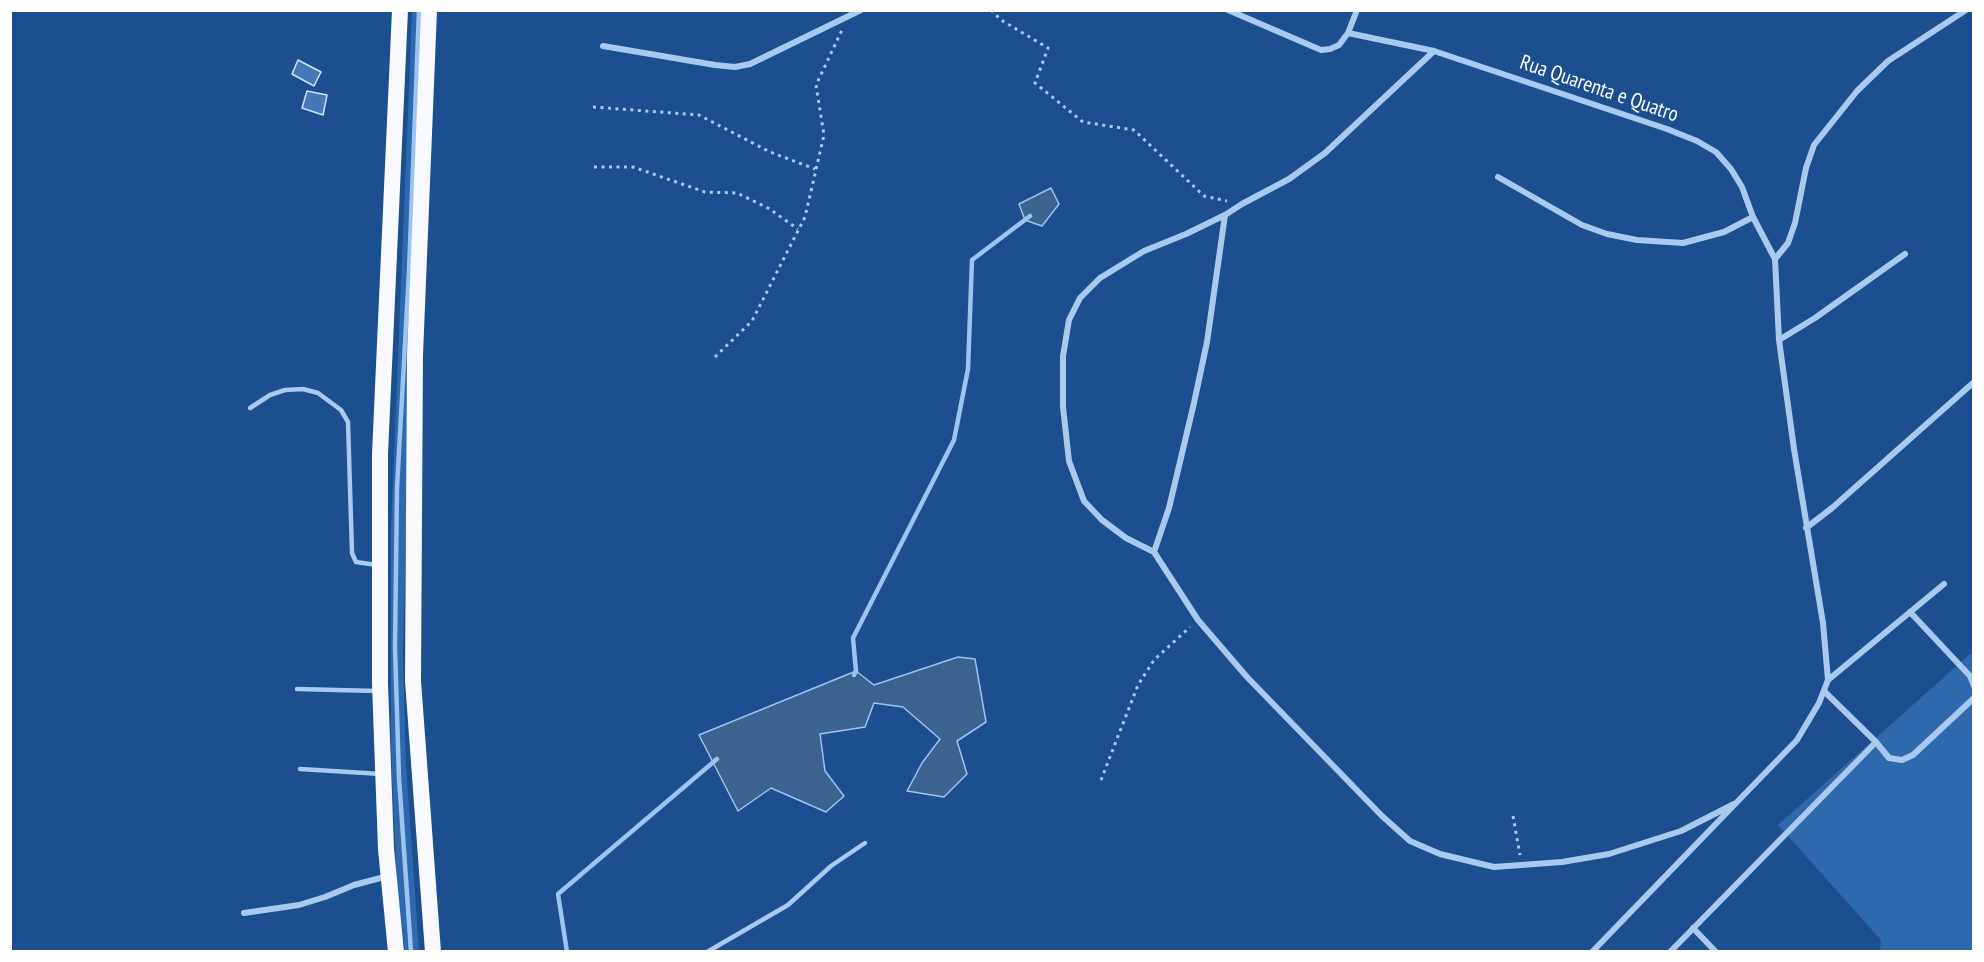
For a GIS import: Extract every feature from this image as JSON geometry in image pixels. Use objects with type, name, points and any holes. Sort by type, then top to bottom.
[{"type":"highway","points":[[393,10],[395,116]]},
{"type":"highway","points":[[396,951],[389,876],[380,691],[380,454],[400,10]]},
{"type":"highway","points":[[429,10],[415,355],[413,681],[432,951]]},
{"type":"street","points":[[603,46],[735,67],[750,64],[848,19],[861,10]]},
{"type":"street","points":[[1228,10],[1321,50],[1330,50],[1339,45],[1348,33],[1358,10]]},
{"type":"street","points":[[1592,951],[1797,740],[1824,691],[1828,680],[1823,623],[1806,528],[1779,340],[1775,259],[1788,243],[1795,223],[1806,168],[1814,145],[1857,91],[1888,62],[1966,10]]},
{"type":"street","name":"Rua Quarenta e Quatro","points":[[1348,33],[1434,51],[1645,121],[1697,141],[1716,152],[1731,169],[1742,187],[1753,216],[1775,259]]},
{"type":"street","points":[[1434,51],[1325,153],[1289,179],[1225,215],[1144,251],[1100,278],[1080,298],[1069,320],[1063,366],[1063,407],[1069,461],[1084,501],[1102,520],[1126,538],[1154,552],[1198,620],[1247,677],[1382,816],[1410,841],[1440,854],[1494,867],[1562,862],[1610,854],[1681,831],[1734,804]]},
{"type":"street","points":[[1498,177],[1582,225],[1607,234],[1637,240],[1683,243],[1724,232],[1753,216]]},
{"type":"street","points":[[1154,552],[1169,508],[1207,342],[1225,215]]},
{"type":"street","points":[[1779,340],[1815,318],[1905,254]]},
{"type":"street","points":[[1806,528],[1832,508],[1974,382]]},
{"type":"street","points":[[1828,680],[1944,584]]},
{"type":"street","points":[[1910,612],[1970,676],[1974,686]]},
{"type":"street","points":[[1824,691],[1876,742],[1889,758],[1902,760],[1913,755],[1974,698]]},
{"type":"street","points":[[1670,951],[1876,742]]},
{"type":"street","points":[[244,913],[299,905],[354,885],[389,876]]},
{"type":"street","points":[[1693,928],[1716,951]]},
{"type":"lane","points":[[250,408],[270,395],[285,390],[303,389],[318,393],[341,410],[348,423],[352,553],[356,562],[380,565]]},
{"type":"lane","points":[[297,689],[380,691]]},
{"type":"lane","points":[[300,769],[383,774]]},
{"type":"lane","points":[[707,951],[788,905],[831,866],[865,843]]},
{"type":"path","points":[[991,10],[1001,20],[1048,48],[1035,83],[1083,122],[1134,130],[1204,196],[1242,204]]},
{"type":"path","points":[[715,357],[752,321],[805,217],[824,135],[816,85],[848,19]]},
{"type":"path","points":[[593,107],[699,115],[770,152],[816,170]]},
{"type":"path","points":[[594,167],[633,167],[705,192],[737,193],[768,208],[798,229]]},
{"type":"path","points":[[1101,780],[1138,685],[1154,660],[1198,620]]},
{"type":"path","points":[[1513,816],[1522,866]]},
{"type":"shaded area","points":[[425,10],[409,406],[403,654],[406,765],[419,951],[405,952],[397,887],[391,750],[391,530],[412,11]]},
{"type":"shaded area","points":[[1051,188],[1059,204],[1042,226],[1025,220],[1019,204]]},
{"type":"shaded area","points":[[1970,654],[1973,655],[1973,951],[1880,951],[1881,940],[1778,825]]},
{"type":"shaded area","points":[[958,657],[975,659],[986,722],[957,741],[967,774],[944,797],[907,791],[922,763],[940,739],[903,707],[874,703],[865,727],[820,734],[825,771],[844,796],[826,812],[771,788],[738,811],[699,735],[856,671],[874,685]]},
{"type":"building","points":[[298,60],[321,72],[314,86],[292,74]]},
{"type":"building","points":[[307,91],[327,95],[323,115],[302,108]]},
{"type":"waterway","points":[[411,952],[399,778],[395,648],[397,488],[409,271],[419,10]]},
{"type":"waterway","points":[[854,675],[856,671],[853,638],[954,440],[968,369],[972,260],[1030,216]]},
{"type":"waterway","points":[[567,952],[558,894],[717,759]]}]
